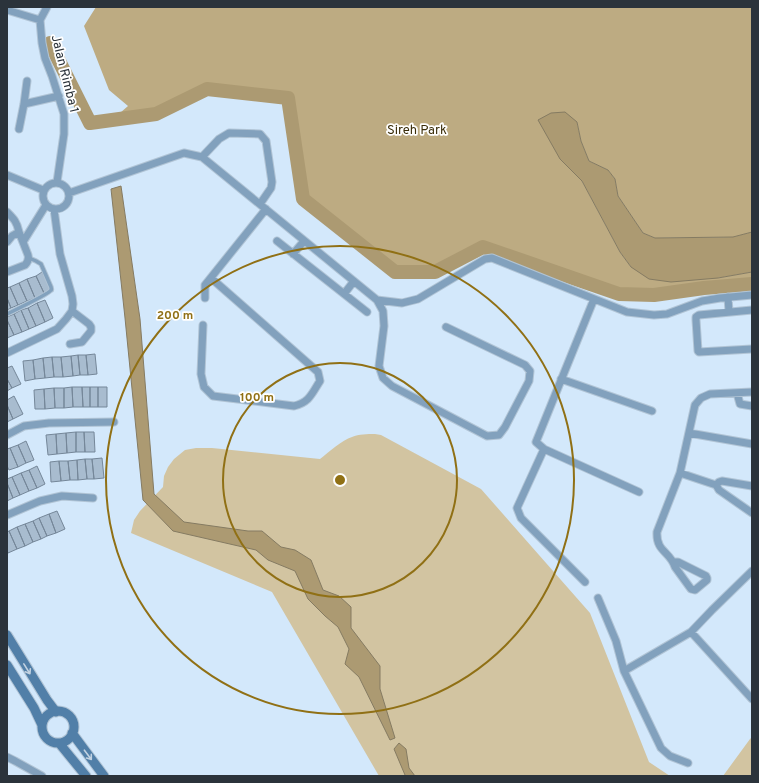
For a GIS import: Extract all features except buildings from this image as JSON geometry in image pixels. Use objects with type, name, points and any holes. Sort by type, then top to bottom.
[{"type":"street","points":[[7,10],[40,20],[47,7]]},
{"type":"street","name":"Jalan Rimba 1","points":[[40,20],[45,58],[64,114],[64,134],[57,182]]},
{"type":"street","points":[[19,129],[27,81]]},
{"type":"street","points":[[24,104],[59,96]]},
{"type":"street","points":[[202,156],[219,139],[229,133],[260,134],[266,141],[272,182],[263,206],[205,285],[205,298]]},
{"type":"street","points":[[69,193],[184,153],[202,156],[377,300],[383,311],[384,326],[379,366],[383,378],[392,386],[487,436],[499,435],[506,427],[529,381],[530,371],[525,365],[446,327]]},
{"type":"street","points":[[7,175],[43,190]]},
{"type":"street","points":[[53,182],[57,182],[65,186],[69,193],[66,205],[58,209],[54,209],[46,205],[42,198],[43,190],[46,186],[53,182]]},
{"type":"street","points":[[23,242],[46,205]]},
{"type":"street","points":[[7,353],[57,329],[72,311],[72,296],[60,254],[54,209]]},
{"type":"street","points":[[7,212],[17,224],[28,255],[27,263],[25,265],[7,272]]},
{"type":"street","points":[[7,242],[12,236],[19,232]]},
{"type":"street","points":[[277,241],[367,312]]},
{"type":"street","points":[[293,254],[304,241]]},
{"type":"street","points":[[377,300],[402,303],[418,299],[485,259],[492,258],[626,312],[654,315],[667,314],[702,301],[752,295]]},
{"type":"street","points":[[203,325],[201,374],[204,387],[213,396],[294,406],[308,400],[320,381],[318,372],[211,278]]},
{"type":"street","points":[[344,294],[354,281]]},
{"type":"street","points":[[728,297],[729,312]]},
{"type":"street","points":[[594,299],[536,442],[544,449],[639,492]]},
{"type":"street","points":[[752,310],[699,315],[696,317],[699,352],[752,349]]},
{"type":"street","points":[[70,344],[82,342],[91,331],[89,324],[72,311]]},
{"type":"street","points":[[561,379],[652,411]]},
{"type":"street","points":[[674,562],[678,562],[706,576],[707,580],[695,590],[691,589],[675,566],[674,562],[657,541],[658,532],[680,473],[694,405],[701,398],[710,394],[752,392]]},
{"type":"street","points":[[737,393],[740,404],[752,406]]},
{"type":"street","points":[[7,434],[24,426],[48,423],[114,422]]},
{"type":"street","points":[[689,433],[752,444]]},
{"type":"street","points":[[544,449],[517,508],[522,518],[585,582]]},
{"type":"street","points":[[680,473],[716,485],[719,490],[752,513]]},
{"type":"street","points":[[716,485],[722,481],[752,486]]},
{"type":"street","points":[[7,515],[40,501],[62,496],[93,498]]},
{"type":"street","points":[[624,671],[691,632],[752,571]]},
{"type":"street","points":[[746,578],[752,584]]},
{"type":"street","points":[[598,598],[616,641],[624,671],[661,748],[670,756],[688,763]]},
{"type":"street","points":[[691,632],[752,699]]},
{"type":"street","points":[[7,635],[56,712]]},
{"type":"street","points":[[7,665],[34,708],[42,725],[43,734],[45,737],[52,742],[60,743],[68,740],[74,725],[70,718],[64,713],[56,712],[48,715],[43,721],[42,725]]},
{"type":"street","points":[[72,733],[104,776]]},
{"type":"street","points":[[60,743],[86,776]]},
{"type":"street","points":[[7,757],[42,776]]},
{"type":"lane","points":[[7,314],[50,292],[51,290],[41,264],[36,260],[28,258]]},
{"type":"shaded area","points":[[565,112],[577,122],[581,141],[589,161],[608,170],[615,179],[618,196],[643,233],[655,238],[733,237],[752,232],[752,272],[718,278],[671,282],[649,279],[631,267],[620,252],[582,181],[560,159],[538,120],[551,113]]},
{"type":"shaded area","points":[[121,186],[140,319],[154,494],[184,522],[248,531],[262,531],[281,547],[295,550],[311,560],[323,590],[339,596],[351,607],[351,628],[380,666],[380,689],[395,738],[390,740],[359,677],[345,664],[349,649],[338,627],[308,599],[295,571],[268,560],[256,550],[173,531],[143,500],[111,189]]},
{"type":"shaded area","points":[[360,435],[381,435],[481,489],[590,613],[649,762],[670,776],[379,776],[272,592],[131,533],[134,520],[140,511],[163,487],[164,476],[168,467],[174,459],[185,450],[212,448],[320,459],[336,446],[348,439]]},
{"type":"shaded area","points":[[752,737],[752,776],[723,776],[750,739]]},
{"type":"shaded area","points":[[399,743],[406,749],[409,768],[415,776],[405,775],[394,749]]},
{"type":"green space","name":"Sireh Park","points":[[96,7],[752,7],[752,232],[734,237],[655,238],[643,233],[618,196],[615,179],[608,170],[589,161],[581,141],[577,122],[560,159],[582,181],[620,252],[631,267],[718,278],[752,272],[752,284],[704,288],[654,295],[619,294],[483,247],[435,272],[395,272],[303,199],[288,98],[207,89],[156,114],[112,120],[128,106],[109,90],[84,26]]},
{"type":"waterway","points":[[50,43],[90,123],[156,114],[207,89],[288,98],[303,199],[395,272],[435,272],[483,247],[619,294],[654,295],[704,288],[752,284]]}]
